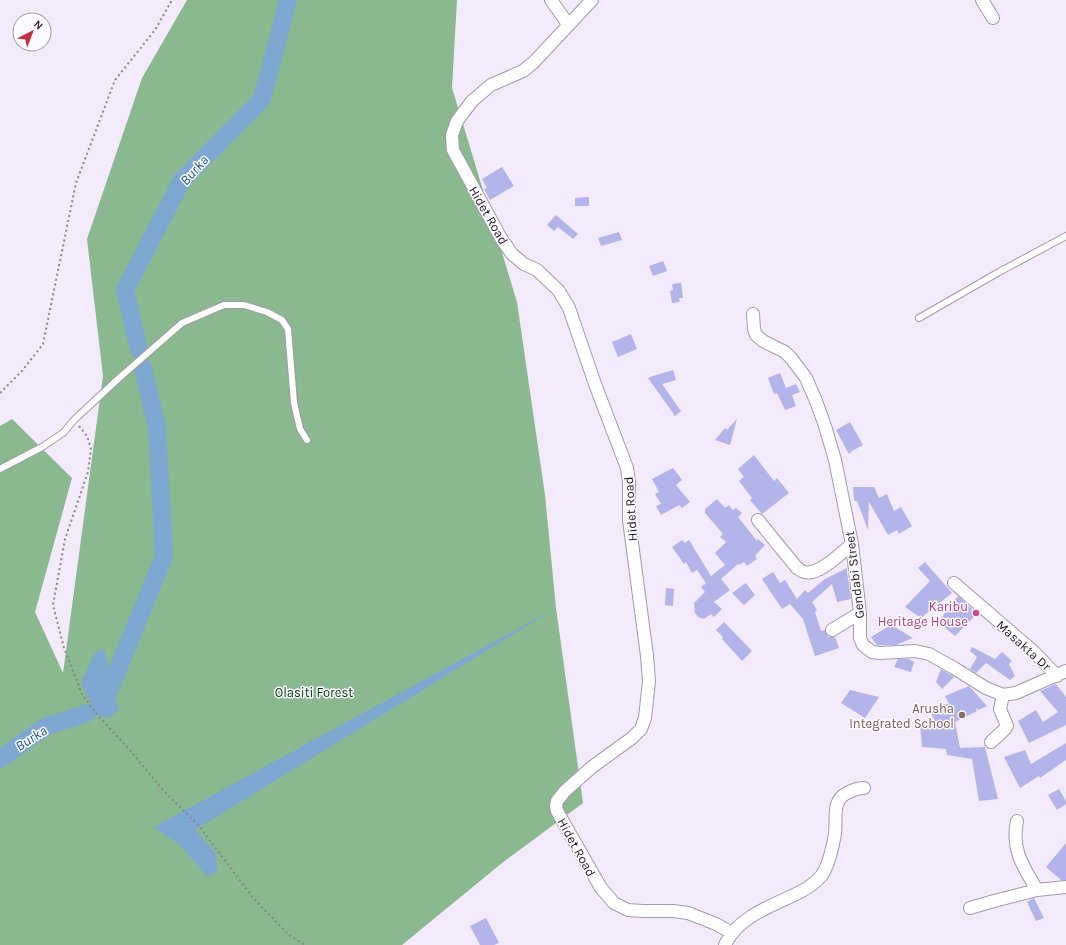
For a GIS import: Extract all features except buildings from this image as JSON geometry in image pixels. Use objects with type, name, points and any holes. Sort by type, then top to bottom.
[{"type":"street","points":[[551,0],[568,24]]},
{"type":"street","name":"Hidet Road","points":[[592,0],[534,62],[523,71],[491,85],[472,101],[457,122],[452,135],[453,150],[502,240],[512,254],[524,264],[537,270],[559,291],[569,308],[595,384],[627,468],[629,482],[629,520],[649,681],[644,718],[641,729],[632,738],[577,779],[557,801],[556,806],[563,823],[601,888],[614,903],[628,910],[673,911],[688,913],[732,932]]},
{"type":"street","points":[[982,0],[992,18]]},
{"type":"street","name":"Gendabi Street","points":[[753,314],[756,335],[768,344],[780,349],[791,358],[806,378],[816,401],[835,460],[852,544],[860,613],[861,642],[865,648],[872,652],[915,651],[929,654],[986,688],[1003,695]]},
{"type":"street","points":[[758,520],[797,568],[805,572],[812,572],[821,569],[852,544]]},
{"type":"street","name":"Masakta Dr","points":[[954,583],[1034,652],[1061,673]]},
{"type":"street","points":[[832,630],[860,613]]},
{"type":"street","points":[[990,742],[1007,726],[1000,709],[1003,695],[1016,693],[1061,673]]},
{"type":"street","points":[[724,945],[732,932],[743,922],[768,907],[803,891],[817,880],[825,869],[835,834],[836,803],[842,796],[856,788],[864,788]]},
{"type":"street","points":[[1017,821],[1015,846],[1024,868],[1037,890]]},
{"type":"street","points":[[970,908],[1037,890],[1066,887]]},
{"type":"lane","points":[[919,318],[999,272],[1066,236]]},
{"type":"lane","points":[[0,469],[42,447],[63,433],[74,420],[118,379],[182,323],[224,305],[244,305],[267,312],[282,320],[288,329],[294,403],[300,429],[307,440]]},
{"type":"path","points":[[0,393],[22,371],[43,344],[76,183],[115,80],[155,30],[172,0]]},
{"type":"path","points":[[74,420],[87,436],[91,449],[88,472],[65,539],[53,605],[64,648],[82,694],[100,718],[129,749],[162,789],[199,826],[254,899],[289,935],[305,945]]},
{"type":"green space","name":"Olasiti Forest","points":[[187,0],[457,0],[452,88],[517,302],[545,495],[556,608],[583,803],[502,863],[402,945],[0,945],[0,426],[12,419],[72,478],[35,612],[63,673],[103,376],[87,239],[142,78]]},
{"type":"water","points":[[556,608],[195,830],[216,853],[217,872],[208,877],[180,845],[154,827]]},
{"type":"water","points":[[104,649],[110,675],[109,684],[119,710],[109,718],[95,708],[81,682],[94,654]]},
{"type":"waterway","name":"Burka","points":[[139,350],[125,290],[182,180],[262,99],[288,0]]},
{"type":"waterway","points":[[102,708],[164,556],[157,427],[143,368]]},
{"type":"waterway","name":"Burka","points":[[0,759],[45,727],[87,713]]},
{"type":"place","name":"Karibu Heritage House","points":[[976,613]]},
{"type":"place","name":"Arusha Integrated School","points":[[962,715]]}]
